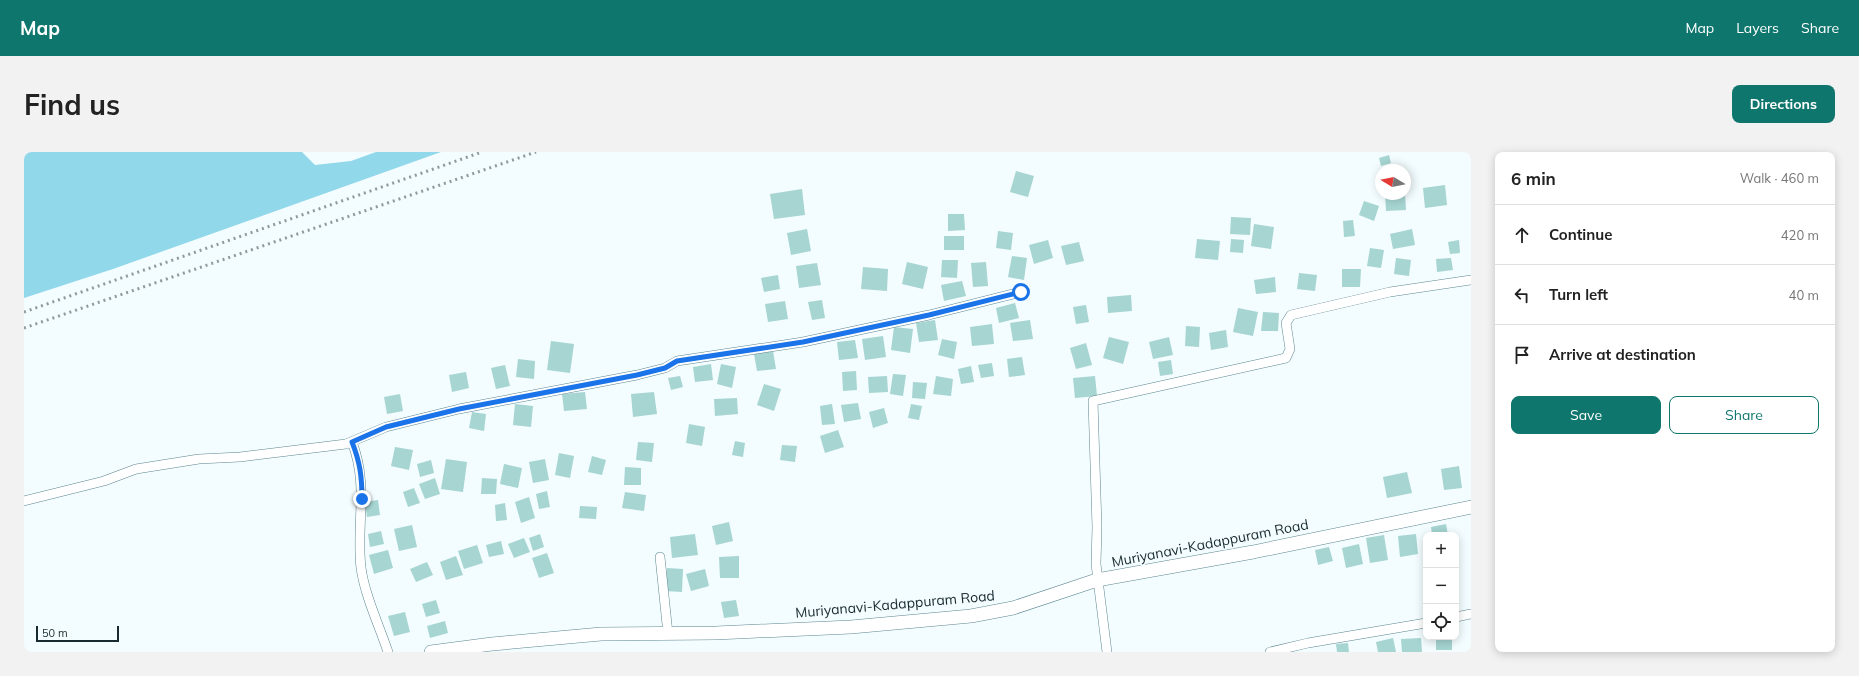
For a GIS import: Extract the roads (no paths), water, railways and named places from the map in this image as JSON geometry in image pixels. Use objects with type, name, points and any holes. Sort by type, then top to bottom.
[{"type":"main road","name":"Muriyanavi-Kadappuram Road","points":[[431,652],[601,634],[716,633],[851,627],[971,616],[1013,608],[1097,580],[1253,552],[1471,507]]},
{"type":"street","points":[[1108,652],[1097,580],[1093,401],[1286,358],[1290,349],[1286,323],[1291,315],[1390,292],[1471,280]]},
{"type":"street","points":[[24,500],[104,481],[136,469],[199,459],[240,457],[346,444],[386,427],[459,409],[637,375],[665,368],[677,361],[803,342],[929,315],[1021,292]]},
{"type":"street","points":[[352,442],[359,459],[362,475],[360,537],[361,568],[366,588],[388,652]]},
{"type":"street","points":[[660,556],[668,634]]},
{"type":"street","points":[[1459,616],[1471,614]]},
{"type":"street","points":[[1270,652],[1423,624]]},
{"type":"railway","points":[[24,312],[482,152]]},
{"type":"railway","points":[[24,328],[536,152]]}]
